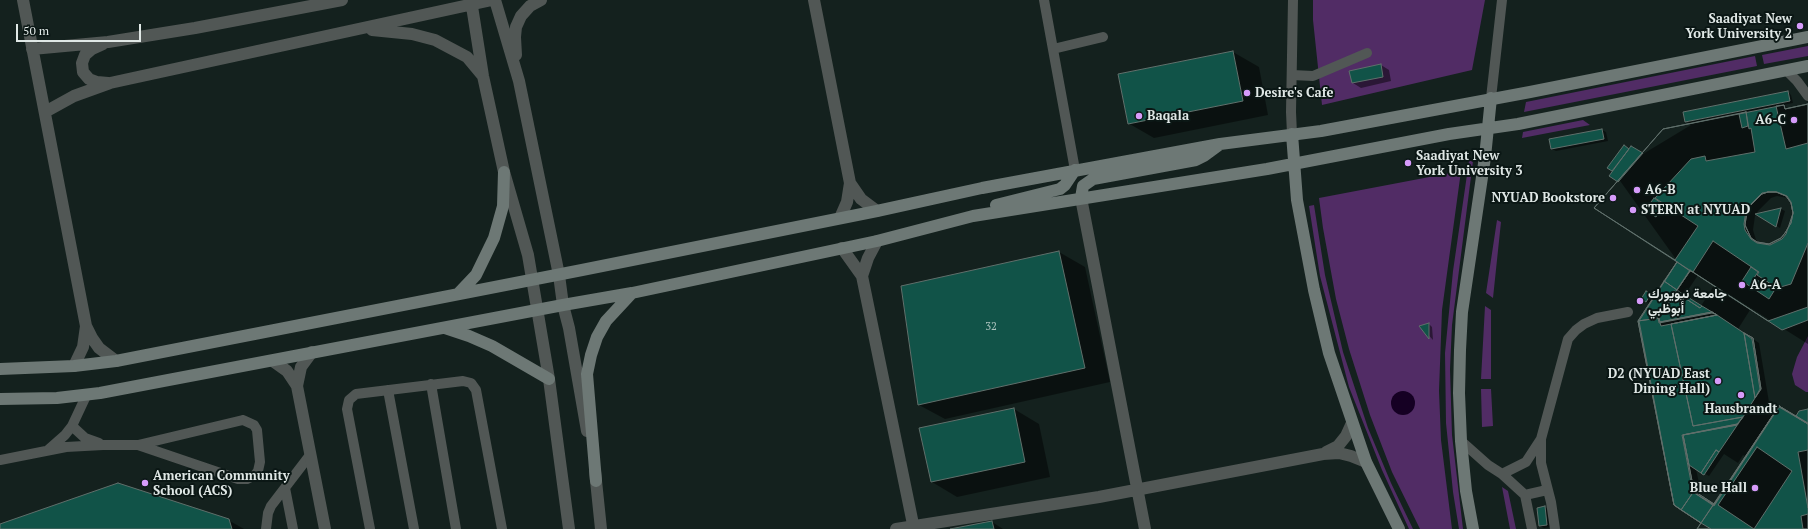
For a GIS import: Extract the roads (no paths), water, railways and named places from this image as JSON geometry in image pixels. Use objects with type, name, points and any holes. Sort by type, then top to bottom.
[{"type":"street","points":[[23,0],[86,326],[99,348],[116,361]]},
{"type":"street","points":[[32,49],[108,42],[195,28],[342,0]]},
{"type":"street","points":[[45,112],[74,96],[110,83],[471,2],[494,0],[519,80],[559,275],[563,305],[569,328],[596,481]]},
{"type":"street","points":[[519,80],[515,37],[516,27],[521,16],[530,6],[541,0]]},
{"type":"street","points":[[814,0],[850,183],[847,202],[840,218]]},
{"type":"street","points":[[471,2],[483,76],[504,172],[528,255],[549,379],[569,529]]},
{"type":"street","points":[[347,31],[387,31],[425,36],[467,57],[483,76]]},
{"type":"street","points":[[0,369],[74,366],[116,361],[532,279],[559,275],[1075,170],[1220,144],[1321,131],[1808,37]]},
{"type":"street","points":[[108,42],[85,55],[82,63],[83,72],[89,79],[97,82],[110,83]]},
{"type":"street","points":[[0,399],[57,398],[87,394],[272,361],[312,352],[632,293],[877,241],[973,216],[1267,169],[1449,134],[1518,124],[1808,66]]},
{"type":"street","points":[[1473,529],[1466,491],[1461,441],[1459,393],[1462,312],[1491,98]]},
{"type":"street","points":[[1292,134],[1297,200],[1314,290],[1329,353],[1366,462],[1399,529]]},
{"type":"street","points":[[1145,529],[1081,198],[1083,186],[1093,179],[1196,160],[1220,144]]},
{"type":"street","points":[[973,216],[992,206],[1060,189],[1065,185],[1075,170]]},
{"type":"street","points":[[458,294],[476,275],[494,238],[503,206],[504,172]]},
{"type":"street","points":[[850,183],[861,199],[877,211]]},
{"type":"street","points":[[862,276],[868,258],[877,241]]},
{"type":"street","points":[[842,248],[862,276],[914,527]]},
{"type":"street","points":[[601,529],[587,374],[591,354],[597,337],[606,321],[632,293]]},
{"type":"street","points":[[74,366],[83,347],[86,326]]},
{"type":"street","points":[[444,328],[492,346],[549,379]]},
{"type":"street","points":[[296,386],[301,367],[312,352]]},
{"type":"street","points":[[272,361],[287,371],[296,386],[325,529]]},
{"type":"street","points":[[1323,454],[1338,446],[1346,436],[1352,423]]},
{"type":"street","points":[[896,529],[1137,490],[1323,454],[1339,453],[1366,462]]},
{"type":"lane","points":[[1044,0],[1075,170]]},
{"type":"lane","points":[[1292,134],[1293,0]]},
{"type":"lane","points":[[1491,98],[1502,0]]},
{"type":"lane","points":[[1053,49],[1103,37]]},
{"type":"lane","points":[[1292,74],[1313,76],[1367,53]]},
{"type":"lane","points":[[1786,70],[1797,81],[1808,96]]},
{"type":"lane","points":[[1555,529],[1541,463],[1541,439],[1568,339],[1584,324],[1597,318],[1628,312]]},
{"type":"lane","points":[[370,529],[347,404],[352,396],[356,394],[463,381],[471,383],[476,390],[502,529]]},
{"type":"lane","points":[[431,384],[456,529]]},
{"type":"lane","points":[[388,390],[414,529]]},
{"type":"lane","points":[[48,450],[65,435],[72,426],[87,394]]},
{"type":"lane","points":[[0,460],[48,450],[102,445],[138,445],[243,420],[254,425],[257,430],[260,466],[255,475],[247,479],[243,479],[138,445]]},
{"type":"lane","points":[[72,426],[86,438],[102,445]]},
{"type":"lane","points":[[1502,474],[1526,462],[1541,439]]},
{"type":"lane","points":[[1461,441],[1488,465],[1502,474],[1525,495],[1532,529]]},
{"type":"lane","points":[[266,529],[268,513],[271,506],[310,455]]},
{"type":"lane","points":[[285,488],[293,529]]},
{"type":"lane","points":[[1525,495],[1547,490]]},
{"type":"place","name":"Saadiyat New York University 2","points":[[1800,26]]},
{"type":"place","name":"Desire's Cafe","points":[[1247,93]]},
{"type":"place","name":"Baqala","points":[[1139,116]]},
{"type":"place","name":"A6-C","points":[[1794,120]]},
{"type":"place","name":"Saadiyat New York University 3","points":[[1408,163]]},
{"type":"place","name":"A6-B","points":[[1637,190]]},
{"type":"place","name":"NYUAD Bookstore","points":[[1613,198]]},
{"type":"place","name":"STERN at NYUAD","points":[[1633,210]]},
{"type":"place","name":"A6-A","points":[[1742,285]]},
{"type":"place","name":"جامعة نيويورك أبوظبي","points":[[1640,301]]},
{"type":"place","name":"D2 (NYUAD East Dining Hall)","points":[[1718,381]]},
{"type":"place","name":"Hausbrandt","points":[[1741,395]]},
{"type":"place","name":"American Community School (ACS)","points":[[145,483]]},
{"type":"place","name":"Blue Hall","points":[[1755,488]]}]
